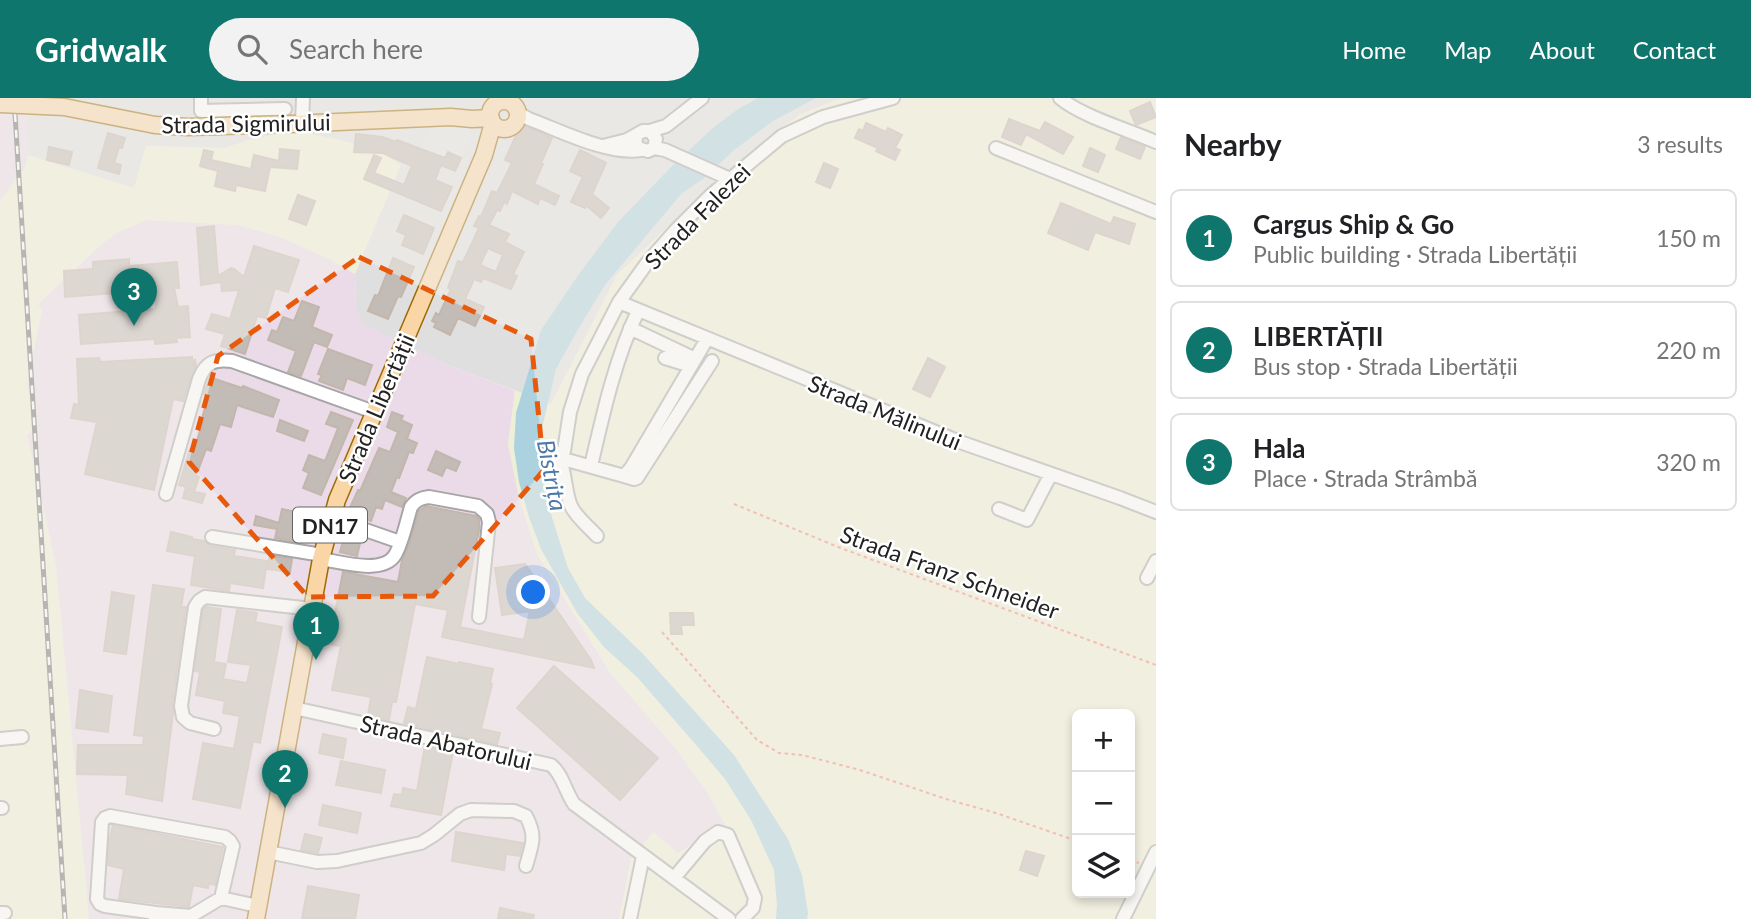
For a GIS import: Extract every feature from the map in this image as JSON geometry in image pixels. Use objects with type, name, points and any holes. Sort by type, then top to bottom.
[{"type":"main road","name":"Strada Sigmirului","points":[[0,104],[64,107],[155,125],[188,127],[293,119],[452,117],[509,112]]},
{"type":"main road","name":"Strada Libertății","points":[[257,913],[322,557],[338,500],[484,155],[509,112]]},
{"type":"street","points":[[293,119],[303,98]]},
{"type":"street","points":[[653,143],[666,126],[702,98]]},
{"type":"street","name":"Strada Falezei","points":[[572,460],[570,412],[582,374],[619,302],[654,255],[725,177],[782,136],[823,117],[893,98]]},
{"type":"street","points":[[1060,98],[1076,108],[1156,142]]},
{"type":"street","name":"Strada Sigmirului","points":[[201,105],[293,119]]},
{"type":"street","points":[[509,112],[603,146],[627,140],[653,143],[725,177]]},
{"type":"street","points":[[996,148],[1156,212]]},
{"type":"street","name":"Strada Mălinului","points":[[619,302],[960,442],[1156,512]]},
{"type":"street","points":[[597,536],[571,508],[562,470],[572,460],[607,398],[638,311]]},
{"type":"street","points":[[630,328],[693,362]]},
{"type":"street","points":[[624,476],[707,339]]},
{"type":"street","points":[[665,358],[693,362]]},
{"type":"street","points":[[166,494],[199,379],[202,371],[211,362],[219,359],[232,360],[374,412]]},
{"type":"street","points":[[572,460],[637,478],[712,361]]},
{"type":"street","points":[[999,509],[1027,520],[1051,474]]},
{"type":"street","points":[[212,537],[364,566],[381,566],[396,555],[411,507],[416,501],[429,497],[478,506],[487,514],[489,522],[479,617]]},
{"type":"street","points":[[354,526],[400,542]]},
{"type":"street","points":[[1147,578],[1156,561]]},
{"type":"street","points":[[214,729],[190,723],[183,717],[181,706],[195,607],[199,601],[205,597],[312,609]]},
{"type":"street","name":"Strada Abatorului","points":[[294,708],[551,765],[559,772],[574,804],[729,919]]},
{"type":"street","points":[[0,739],[22,737]]},
{"type":"street","points":[[268,852],[317,862],[337,861],[421,843],[460,814],[471,810],[514,811],[526,816],[534,836],[526,866]]},
{"type":"street","points":[[110,816],[225,837],[233,846],[221,898],[191,916],[155,916],[105,906],[97,899],[102,822],[105,818],[110,816]]},
{"type":"street","points":[[674,878],[705,841],[718,832],[728,835],[755,898],[753,908],[741,919]]},
{"type":"street","points":[[1123,919],[1156,852]]},
{"type":"street","points":[[631,919],[643,856]]},
{"type":"street","points":[[221,898],[257,913]]},
{"type":"path","name":"Strada Franz Schneider","points":[[734,504],[838,547],[1156,665]]},
{"type":"path","points":[[662,632],[757,740],[779,753],[802,755],[860,770],[1072,839]]},
{"type":"highlighted area","points":[[359,257],[531,339],[544,470],[433,596],[308,597],[189,462],[218,356]]},
{"type":"shaded area","points":[[0,98],[26,98],[28,155],[25,169],[0,201]]},
{"type":"shaded area","points":[[26,98],[842,98],[801,114],[749,152],[617,275],[551,404],[448,365],[362,324],[356,310],[355,274],[368,242],[307,133],[284,133],[224,148],[146,146],[134,188],[28,155]]},
{"type":"shaded area","points":[[430,127],[469,128],[471,137],[462,156],[448,152],[445,157],[421,148]]},
{"type":"shaded area","points":[[146,220],[238,225],[283,238],[331,260],[355,274],[356,310],[363,324],[448,365],[515,391],[508,444],[537,554],[611,674],[673,745],[707,792],[725,824],[678,853],[653,832],[631,859],[619,919],[89,919],[56,566],[27,435],[33,430],[35,419],[27,384],[42,310],[38,304],[103,243],[116,233]]},
{"type":"green space","points":[[842,98],[1156,98],[1156,919],[619,919],[631,859],[653,832],[678,853],[725,824],[707,792],[673,745],[611,674],[537,554],[519,499],[508,444],[515,391],[552,404],[617,275],[749,152],[801,114]]},
{"type":"green space","points":[[284,133],[307,133],[341,140],[380,151],[401,165],[355,274],[283,238],[238,225],[146,220],[116,233],[103,243],[38,304],[42,310],[27,384],[35,419],[33,430],[27,435],[56,566],[89,919],[0,919],[0,201],[25,169],[28,156],[134,188],[146,146],[224,148]]},
{"type":"water","name":"Bistrița","points":[[758,98],[816,98],[773,121],[682,193],[605,285],[556,369],[538,445],[541,474],[550,511],[568,568],[585,598],[643,654],[734,755],[788,839],[802,875],[807,919],[776,919],[774,870],[751,820],[725,779],[637,677],[604,647],[577,613],[541,549],[519,482],[514,448],[516,413],[541,330],[579,274],[618,222],[674,164],[714,127]]},
{"type":"building","points":[[1150,102],[1156,117],[1136,125],[1130,111]]},
{"type":"building","points":[[1009,119],[1040,131],[1045,122],[1073,137],[1063,154],[1026,134],[1021,145],[1002,137]]},
{"type":"building","points":[[866,123],[886,132],[888,128],[902,135],[895,148],[900,150],[895,160],[876,151],[878,148],[855,138],[859,129],[863,131]]},
{"type":"building","points":[[521,124],[552,138],[534,184],[559,196],[555,205],[540,198],[538,204],[512,191],[507,204],[504,202],[500,211],[497,210],[489,225],[509,234],[505,242],[524,252],[513,274],[517,276],[511,289],[483,278],[481,282],[474,279],[465,299],[484,307],[475,326],[458,318],[450,335],[434,327],[436,323],[432,321],[436,313],[439,315],[451,289],[448,288],[458,261],[462,263],[479,228],[474,226],[479,216],[481,217],[492,191],[497,193],[512,163],[505,160]],"holes":[[[488,248],[503,255],[496,272],[480,265]]]},
{"type":"building","points":[[108,133],[125,138],[114,163],[121,165],[119,174],[98,168]]},
{"type":"building","points":[[356,134],[382,137],[396,142],[397,140],[445,158],[448,152],[461,158],[455,171],[441,165],[435,180],[452,187],[441,211],[364,179],[374,155],[381,158],[374,173],[404,185],[412,166],[383,153],[354,152]]},
{"type":"building","points":[[1121,137],[1145,147],[1140,159],[1116,149]]},
{"type":"building","points":[[49,147],[72,152],[69,165],[47,160]]},
{"type":"building","points":[[1090,148],[1105,155],[1098,172],[1083,166]]},
{"type":"building","points":[[280,149],[299,151],[297,169],[270,167],[265,191],[236,185],[235,191],[215,186],[218,171],[200,166],[204,150],[213,152],[211,160],[251,169],[254,155],[279,161]]},
{"type":"building","points":[[580,150],[606,163],[592,194],[609,208],[601,218],[586,205],[585,208],[571,202],[583,177],[570,171]]},
{"type":"building","points":[[824,163],[838,169],[830,188],[816,182]]},
{"type":"building","points":[[298,195],[315,201],[306,225],[289,219]]},
{"type":"building","points":[[1061,203],[1111,224],[1114,217],[1135,224],[1129,244],[1095,232],[1088,250],[1048,233]]},
{"type":"building","points":[[404,215],[434,228],[423,254],[402,245],[406,235],[397,231]]},
{"type":"building","points":[[214,226],[218,276],[231,268],[244,277],[254,246],[299,260],[288,292],[275,288],[266,318],[257,316],[245,354],[221,346],[225,334],[206,329],[212,314],[230,319],[239,290],[222,291],[221,282],[201,285],[197,228]]},
{"type":"building","points":[[393,258],[414,267],[388,319],[368,311],[375,295],[378,296]]},
{"type":"building","points":[[129,259],[129,266],[177,262],[179,288],[174,288],[178,307],[188,306],[190,337],[176,338],[177,342],[155,344],[155,339],[81,344],[79,315],[156,309],[155,290],[65,297],[64,271],[93,269],[93,262]]},
{"type":"building","points":[[302,301],[319,307],[312,327],[332,335],[327,347],[314,342],[301,376],[288,372],[296,351],[268,340],[272,330],[277,332],[283,317],[294,321]]},
{"type":"building","points":[[328,349],[372,365],[365,385],[347,378],[343,390],[319,381],[322,375],[318,374]]},
{"type":"building","points":[[192,357],[193,367],[195,359],[196,366],[183,401],[173,399],[154,490],[85,474],[97,422],[71,418],[74,404],[79,405],[77,359],[99,358],[100,362]]},
{"type":"building","points":[[928,358],[945,367],[930,397],[913,389]]},
{"type":"building","points":[[209,379],[279,400],[273,417],[237,405],[231,427],[220,424],[211,451],[206,449],[196,476],[199,477],[194,492],[205,494],[202,503],[183,498],[186,487],[179,485],[190,449],[194,450],[204,419],[202,418],[208,396],[204,394]]},
{"type":"building","points":[[331,412],[353,420],[321,495],[303,488],[309,473],[303,470],[309,455],[325,461],[338,428],[326,424]]},
{"type":"building","points":[[392,412],[403,416],[401,420],[412,425],[407,439],[417,443],[413,453],[409,452],[391,492],[406,498],[402,507],[385,500],[382,509],[376,507],[371,521],[348,512],[379,448],[390,452],[398,432],[387,427]]},
{"type":"building","points":[[280,420],[308,431],[304,441],[277,431]]},
{"type":"building","points":[[436,451],[460,462],[456,471],[446,467],[442,476],[428,470]]},
{"type":"building","points":[[426,506],[476,516],[479,519],[460,627],[524,640],[530,611],[502,615],[495,568],[525,564],[594,668],[442,637],[448,610],[415,604],[396,702],[392,702],[389,720],[368,715],[371,697],[332,690],[341,646],[329,644],[343,572],[398,582],[402,560],[419,511]]},
{"type":"building","points":[[282,509],[301,513],[295,542],[275,538],[277,529],[254,525],[256,516],[279,523]]},
{"type":"building","points":[[171,532],[204,541],[211,546],[235,550],[234,556],[267,561],[263,588],[230,583],[229,591],[191,585],[195,556],[167,551]]},
{"type":"building","points":[[345,534],[361,539],[357,556],[340,552]]},
{"type":"building","points":[[270,555],[292,559],[290,572],[267,569]]},
{"type":"building","points":[[153,585],[184,589],[181,607],[186,607],[162,801],[126,794],[128,775],[77,774],[78,745],[143,745],[144,736],[134,735]]},
{"type":"building","points":[[112,592],[134,596],[126,654],[104,651]]},
{"type":"building","points":[[206,607],[221,609],[214,662],[226,664],[223,679],[247,683],[251,665],[228,662],[237,610],[257,613],[255,622],[282,627],[260,743],[253,741],[240,808],[193,799],[203,743],[234,749],[240,716],[223,713],[225,701],[196,695],[200,672],[195,671],[203,610]]},
{"type":"building","points":[[670,613],[693,613],[694,625],[681,625],[682,634],[671,634]]},
{"type":"building","points":[[427,657],[493,669],[481,729],[500,733],[497,744],[404,723],[408,707],[416,709]]},
{"type":"building","points":[[554,666],[658,758],[620,800],[517,708]]},
{"type":"building","points":[[80,690],[112,696],[108,732],[76,728]]},
{"type":"building","points":[[323,734],[346,739],[343,758],[319,753]]},
{"type":"building","points":[[425,746],[453,752],[441,815],[391,806],[394,794],[402,795],[403,788],[417,791]]},
{"type":"building","points":[[341,761],[385,770],[381,793],[336,785]]},
{"type":"building","points":[[323,805],[361,813],[357,833],[319,825]]},
{"type":"building","points":[[113,825],[223,847],[215,885],[209,883],[208,888],[193,885],[189,907],[119,899],[124,869],[108,865]]},
{"type":"building","points":[[456,832],[523,843],[520,856],[506,854],[504,870],[452,861]]},
{"type":"building","points":[[305,834],[322,838],[318,853],[301,850]]},
{"type":"building","points":[[1026,851],[1044,856],[1037,876],[1020,870]]},
{"type":"building","points":[[308,886],[359,895],[355,919],[302,919]]},
{"type":"building","points":[[500,908],[534,915],[533,919],[498,919]]},
{"type":"railway","points":[[14,98],[65,919]]},
{"type":"place","name":"Hala","points":[[134,326]]},
{"type":"place","name":"Cargus Ship & Go","points":[[316,660]]},
{"type":"place","name":"LIBERTĂȚII","points":[[285,808]]}]
